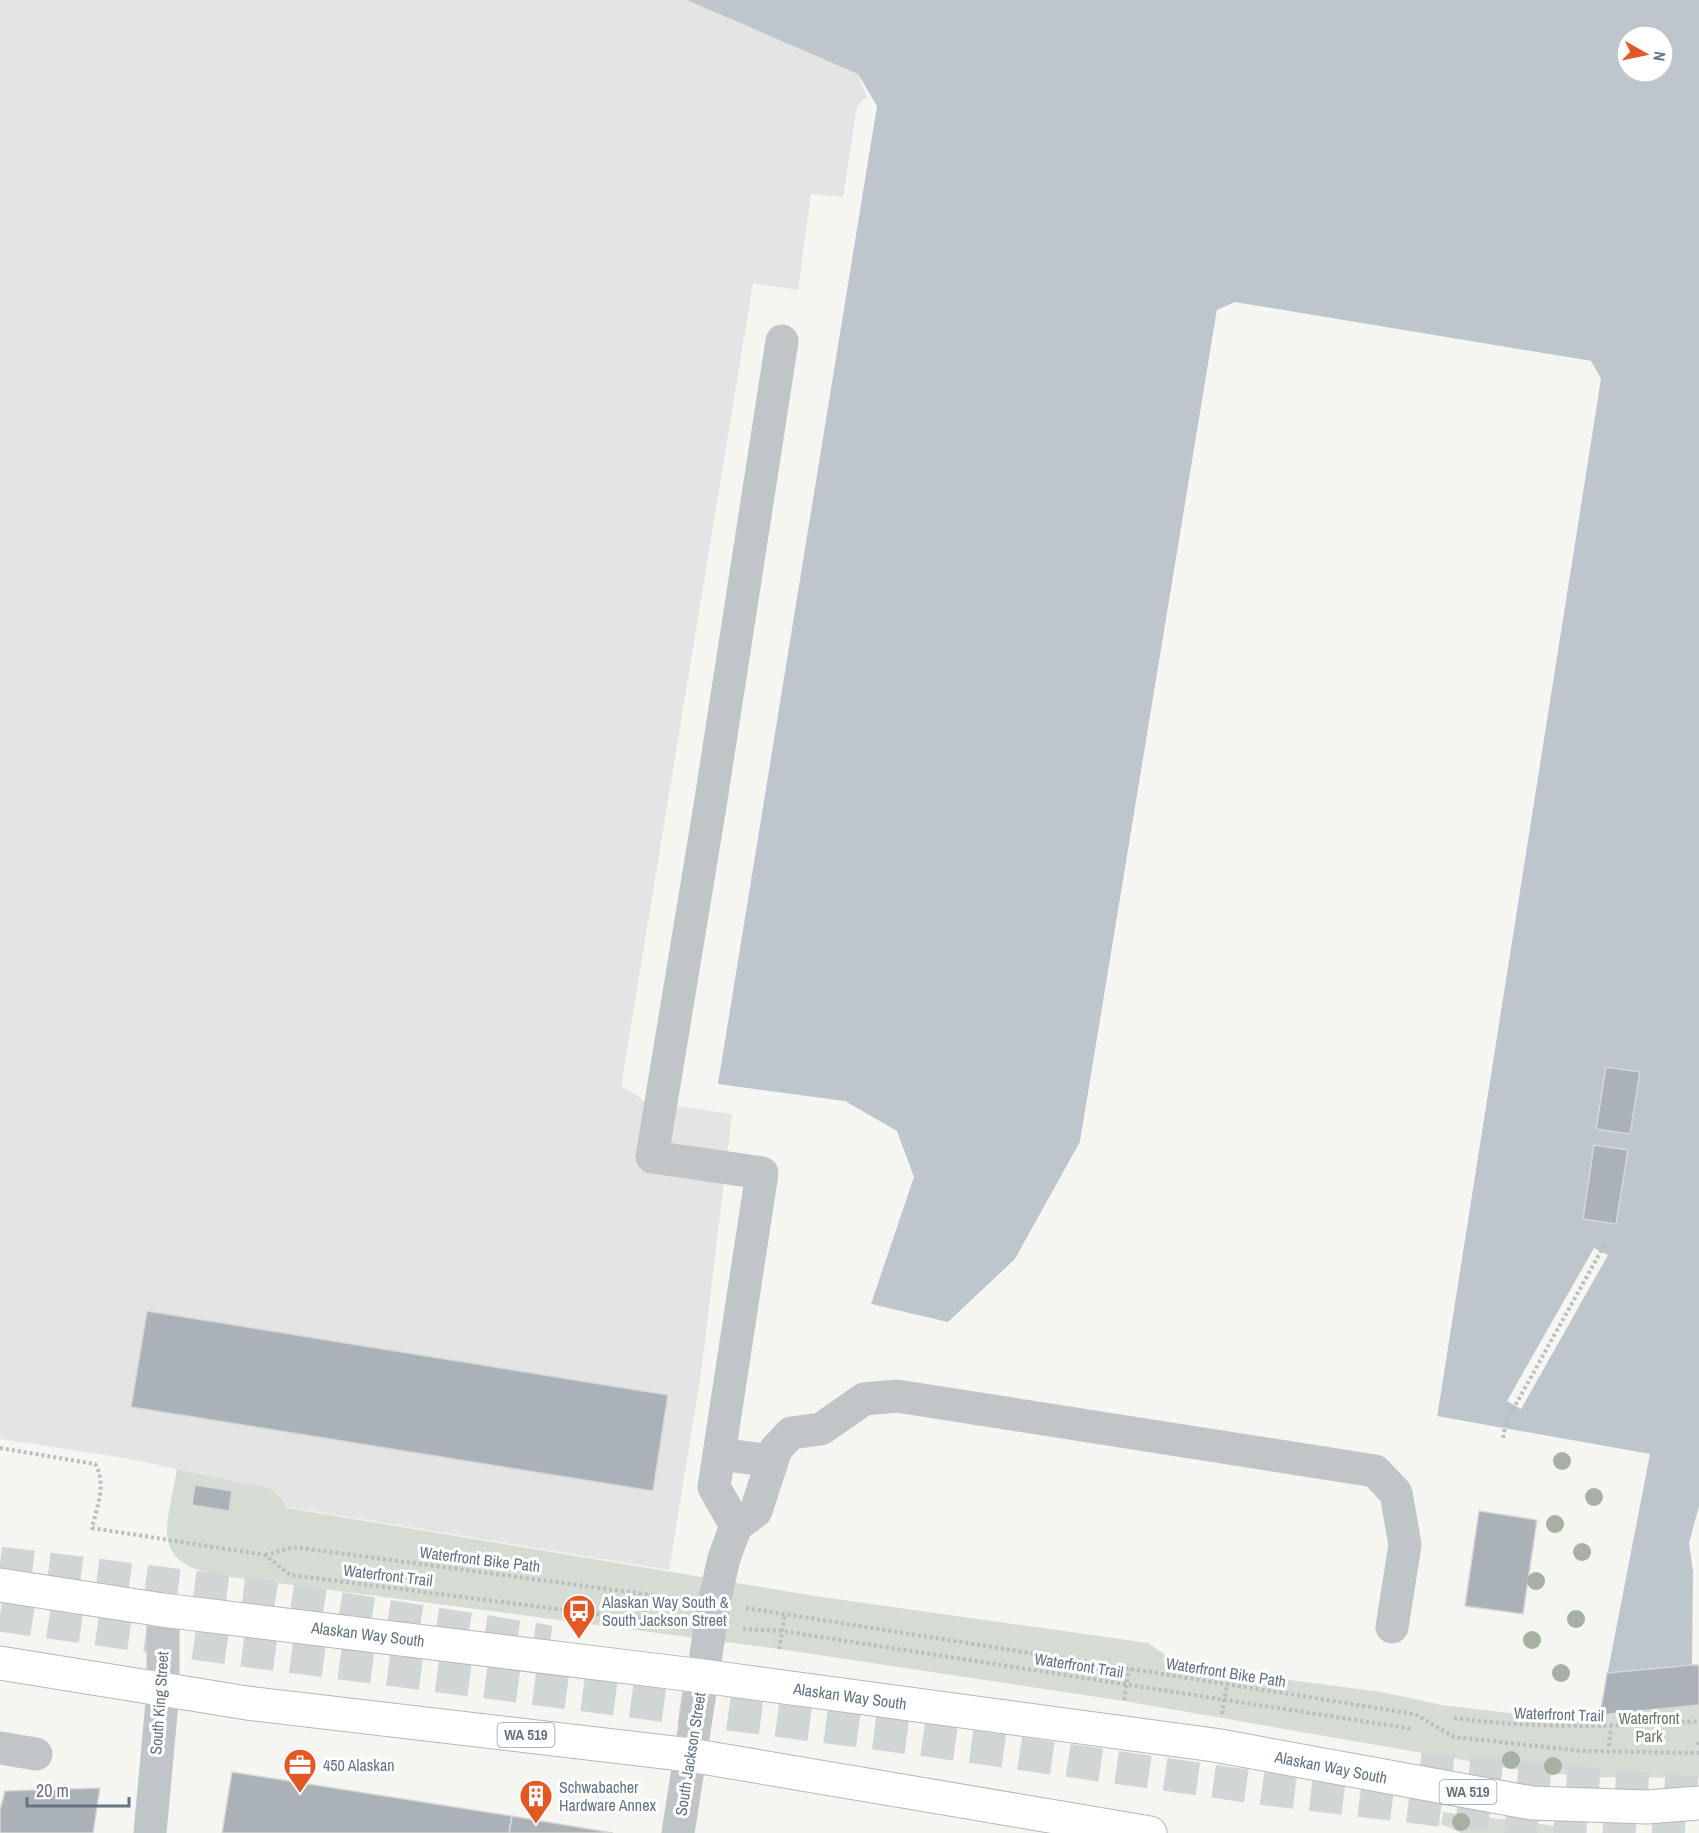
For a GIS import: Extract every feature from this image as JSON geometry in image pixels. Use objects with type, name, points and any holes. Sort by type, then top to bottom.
[{"type":"highway","name":"Alaskan Way South","points":[[0,1585],[163,1610],[702,1676],[1214,1745],[1532,1803],[1647,1807],[1699,1803]]},
{"type":"highway","name":"WA 519","points":[[0,1663],[163,1691],[690,1755],[1150,1833]]},
{"type":"street","points":[[782,341],[710,806],[652,1157],[762,1173],[714,1487],[736,1526],[756,1511],[776,1449],[791,1433],[821,1429],[864,1400],[897,1396],[1375,1472],[1396,1493],[1405,1545],[1392,1627]]},
{"type":"street","points":[[719,1454],[772,1461]]},
{"type":"street","name":"South Jackson Street","points":[[678,1833],[715,1595],[724,1558],[736,1526]]},
{"type":"street","name":"South King Street","points":[[150,1833],[163,1691],[163,1610]]},
{"type":"street","points":[[0,1748],[36,1754]]},
{"type":"path","points":[[1503,1438],[1506,1422],[1605,1244]]},
{"type":"path","name":"Waterfront Trail","points":[[0,1448],[95,1464],[101,1474],[100,1497],[92,1528],[265,1555],[290,1575],[644,1620],[689,1620]]},
{"type":"path","name":"Waterfront Bike Path","points":[[265,1555],[293,1547],[692,1600]]},
{"type":"path","points":[[642,1630],[648,1594]]},
{"type":"path","name":"Waterfront Bike Path","points":[[746,1607],[1415,1714],[1454,1737],[1582,1751],[1699,1753]]},
{"type":"path","points":[[779,1648],[785,1614]]},
{"type":"path","name":"Waterfront Trail","points":[[742,1629],[782,1632],[1413,1730]]},
{"type":"path","points":[[1124,1701],[1129,1669]]},
{"type":"path","points":[[1221,1718],[1227,1684]]},
{"type":"path","name":"Waterfront Trail","points":[[1454,1718],[1500,1724],[1611,1728],[1699,1721]]},
{"type":"path","points":[[1609,1746],[1611,1728]]},
{"type":"shaded area","points":[[0,0],[702,0],[854,65],[867,97],[857,106],[843,197],[811,194],[798,290],[753,283],[621,1086],[647,1102],[732,1114],[701,1373],[669,1570],[288,1507],[273,1489],[125,1458],[0,1439]]},
{"type":"shaded area","points":[[687,0],[1699,0],[1699,1506],[1689,1543],[1693,1572],[1692,1665],[1607,1673],[1649,1454],[1437,1417],[1600,379],[1591,361],[1235,303],[1217,310],[1080,1142],[1015,1259],[948,1323],[871,1304],[914,1177],[897,1131],[845,1101],[718,1084],[877,106],[858,74]]},
{"type":"green space","name":"Waterfront Park","points":[[177,1469],[273,1489],[288,1508],[815,1596],[1148,1643],[1181,1666],[1382,1692],[1442,1705],[1577,1721],[1600,1715],[1607,1673],[1699,1665],[1699,1778],[1590,1777],[1526,1771],[1124,1701],[779,1649],[216,1575],[187,1565],[176,1557],[169,1545],[167,1529]]},
{"type":"green space","points":[[1443,1812],[1580,1829],[1579,1833],[1461,1833],[1441,1824]]},
{"type":"pier","points":[[1235,302],[1591,361],[1601,379],[1437,1416],[1650,1454],[1607,1676],[1604,1673],[1646,1456],[1437,1420],[1434,1417],[1597,379],[1589,364],[1236,306],[1220,313],[1083,1143],[1017,1260],[950,1325],[870,1307],[871,1304],[948,1322],[1015,1259],[1080,1142],[1217,310]]},
{"type":"pier","points":[[1594,1248],[1608,1255],[1521,1409],[1507,1401]]},
{"type":"building","points":[[1606,1067],[1640,1072],[1630,1134],[1596,1129]]},
{"type":"building","points":[[1594,1145],[1628,1150],[1616,1224],[1583,1219]]},
{"type":"building","points":[[147,1311],[668,1395],[653,1491],[131,1407]]},
{"type":"building","points":[[195,1485],[232,1491],[229,1511],[192,1505]]},
{"type":"building","points":[[1479,1511],[1537,1520],[1523,1614],[1465,1606]]},
{"type":"building","points":[[1699,1665],[1699,1705],[1600,1715],[1607,1673]]},
{"type":"building","name":"450 Alaskan","points":[[232,1772],[512,1816],[509,1833],[222,1833]]},
{"type":"building","points":[[100,1788],[93,1833],[0,1833],[0,1810],[5,1791]]},
{"type":"building","name":"Schwabacher Hardware Annex","points":[[512,1816],[613,1833],[509,1833]]},
{"type":"tunnel","points":[[0,1563],[255,1595],[550,1642]]},
{"type":"tunnel","points":[[0,1615],[242,1650],[912,1738],[1275,1790],[1456,1812],[1697,1833]]},
{"type":"tunnel","points":[[1420,1769],[1699,1793]]},
{"type":"place","name":"Alaskan Way South & South Jackson Street","points":[[579,1640]]},
{"type":"place","name":"450 Alaskan","points":[[300,1794]]},
{"type":"place","name":"Schwabacher Hardware Annex","points":[[536,1825]]}]
